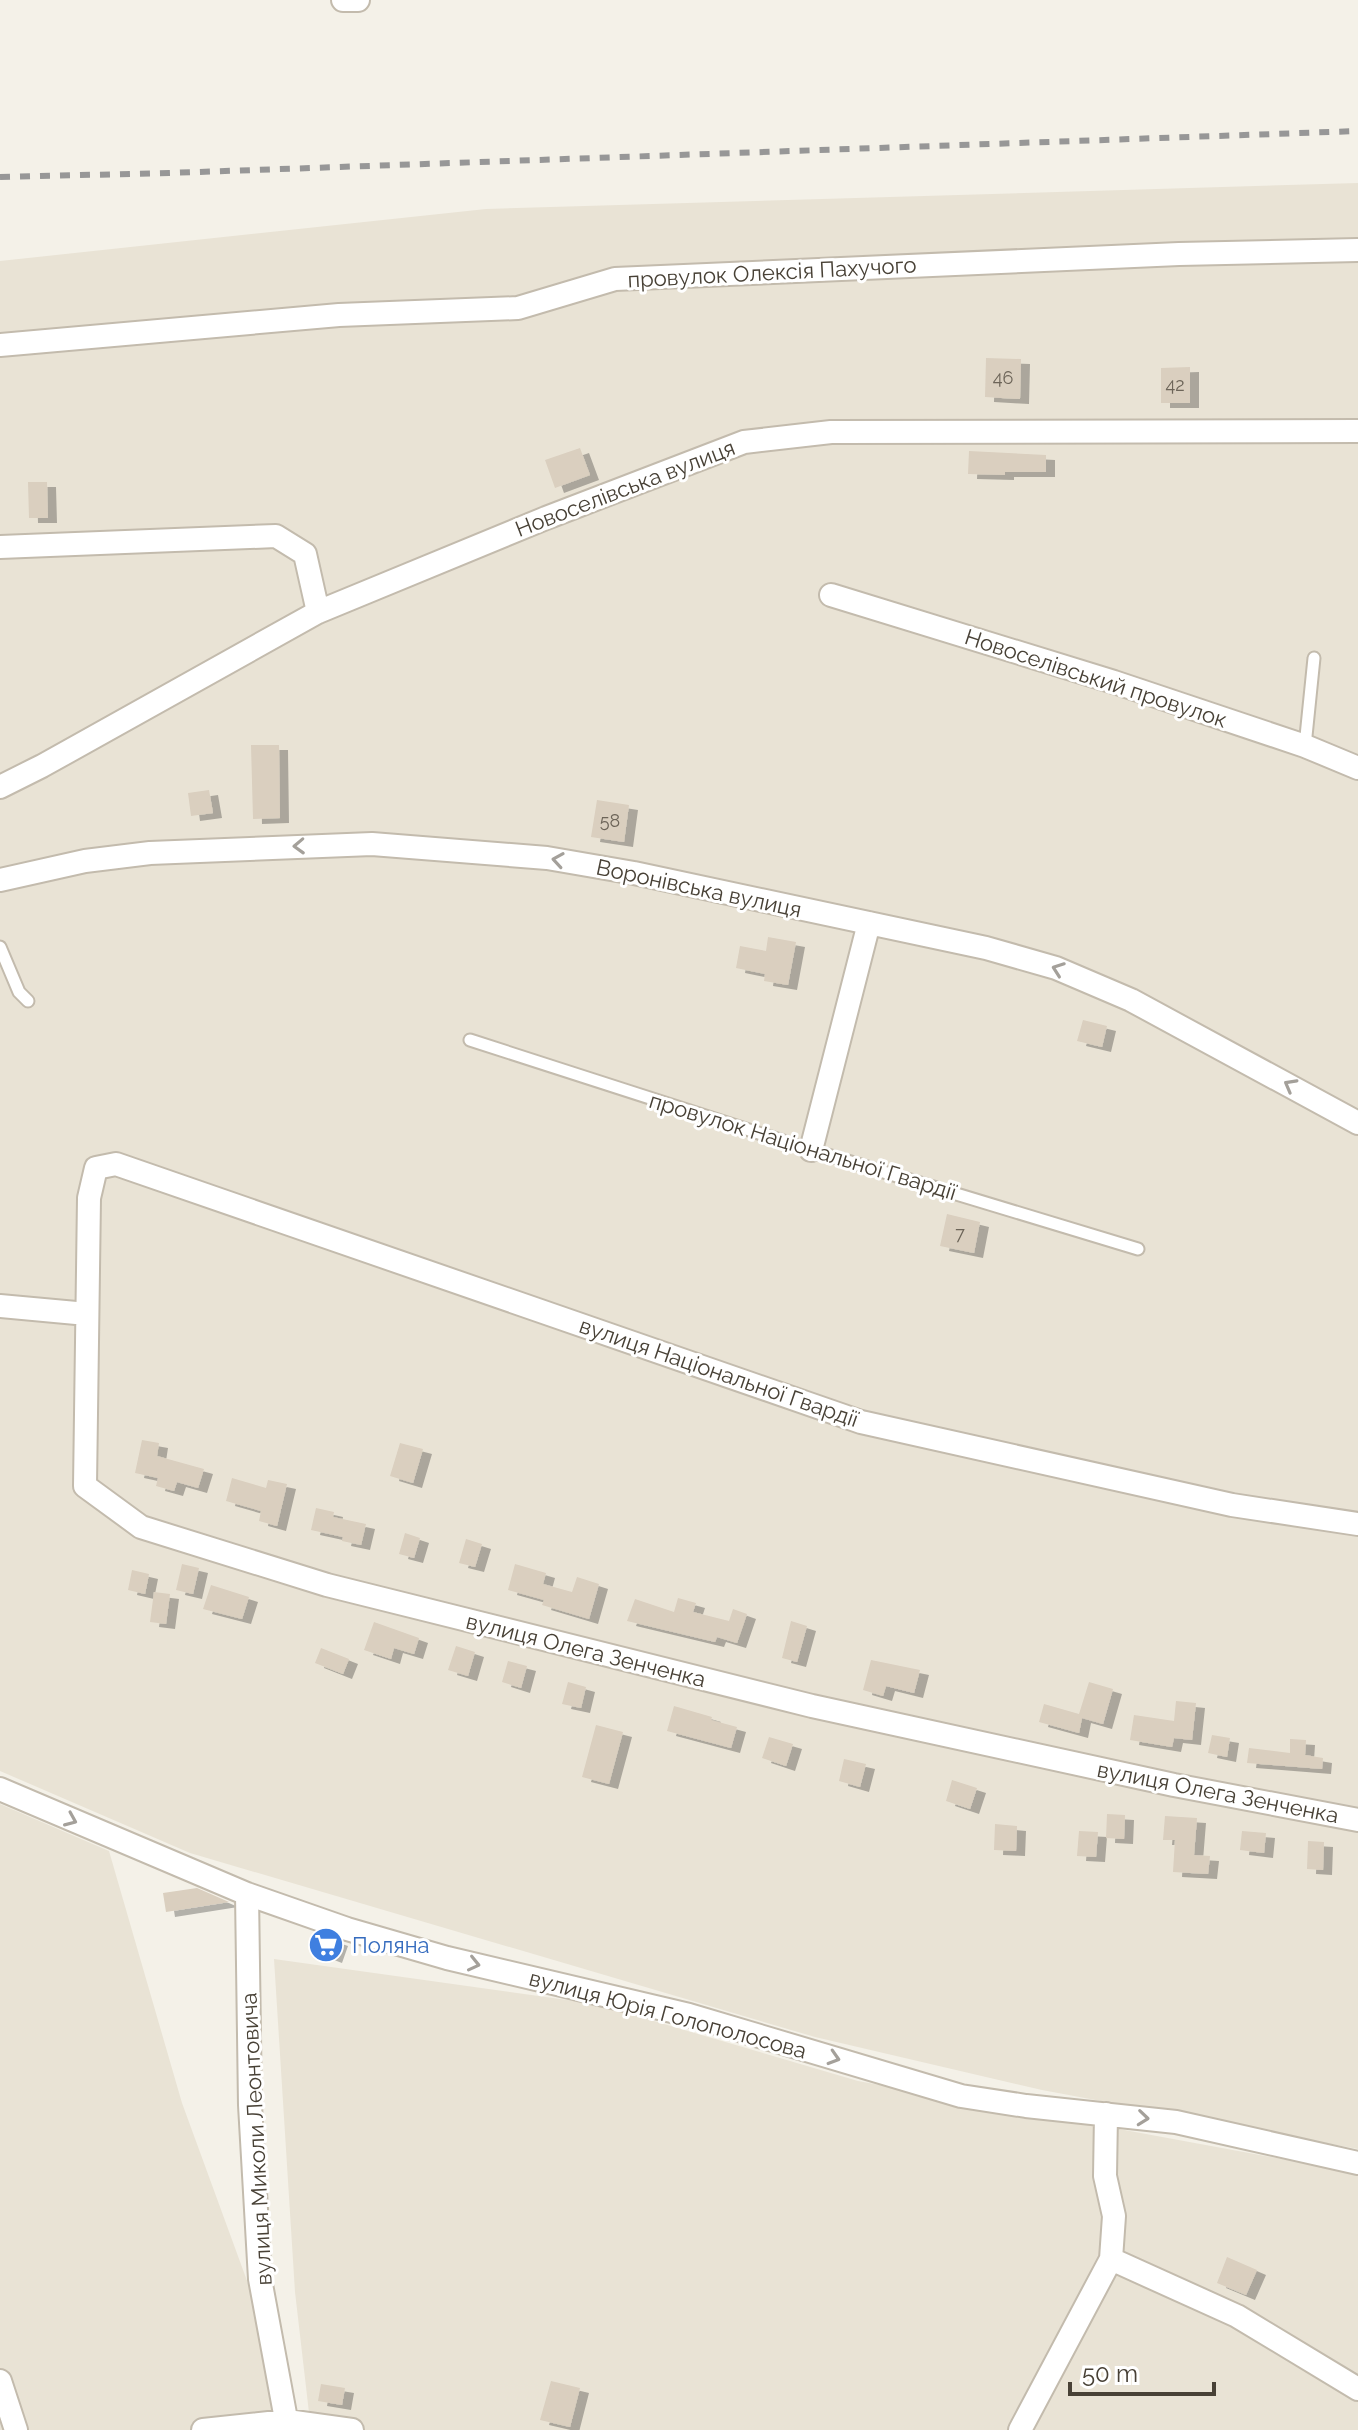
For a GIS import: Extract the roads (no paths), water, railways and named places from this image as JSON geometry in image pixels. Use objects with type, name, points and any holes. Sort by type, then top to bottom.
[{"type":"street","points":[[343,0],[356,0]]},
{"type":"street","name":"провулок Олексія Пахучого","points":[[0,345],[311,317],[518,308],[615,279],[1179,254],[1358,250]]},
{"type":"street","name":"Новоселівська вулиця","points":[[0,787],[318,612],[546,518],[744,442],[831,432],[1358,431]]},
{"type":"street","points":[[0,547],[276,536],[305,554],[318,612]]},
{"type":"street","name":"Новоселівський провулок","points":[[831,595],[1114,682],[1305,746],[1358,768]]},
{"type":"street","name":"Воронівська вулиця","points":[[0,880],[85,861],[150,853],[372,844],[547,858],[634,873],[986,948],[1056,968],[1155,1012],[1358,1123]]},
{"type":"street","points":[[811,1150],[869,923]]},
{"type":"street","name":"вулиця Національної Гвардії","points":[[87,1314],[89,1198],[96,1168],[116,1164],[861,1422],[1232,1505],[1358,1524]]},
{"type":"street","points":[[0,1306],[87,1314]]},
{"type":"street","name":"вулиця Олега Зенченка","points":[[87,1314],[85,1486],[141,1527],[327,1585],[812,1706],[1174,1785],[1358,1820]]},
{"type":"street","name":"вулиця Юрія Голополосова","points":[[0,1789],[247,1894],[347,1929],[447,1958],[689,2015],[961,2096],[1176,2122],[1358,2163]]},
{"type":"street","name":"вулиця Миколи Леонтовича","points":[[247,1894],[250,2105],[260,2279],[287,2426]]},
{"type":"street","points":[[1020,2430],[1111,2259],[1114,2216],[1105,2176],[1106,2114]]},
{"type":"street","points":[[1111,2259],[1237,2316],[1358,2389]]},
{"type":"street","points":[[0,2381],[16,2430]]},
{"type":"street","points":[[203,2430],[287,2426],[352,2430]]},
{"type":"lane","points":[[1305,746],[1314,658]]},
{"type":"lane","points":[[0,947],[19,992],[28,1001]]},
{"type":"lane","name":"провулок Національної Гвардії","points":[[470,1040],[811,1150],[1138,1249]]},
{"type":"railway","points":[[0,177],[1358,131]]},
{"type":"place","name":"Поляна","points":[[326,1945]]}]
